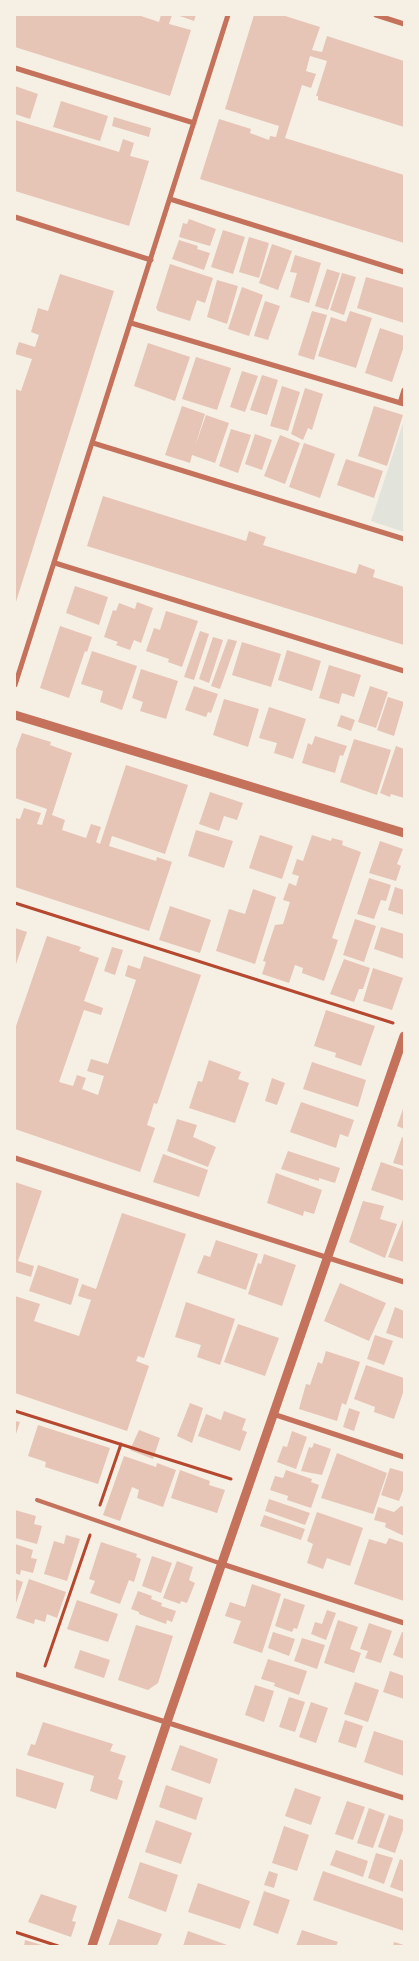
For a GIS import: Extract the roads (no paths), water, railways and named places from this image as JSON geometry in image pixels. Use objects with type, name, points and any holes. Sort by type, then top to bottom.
[{"type":"street","points":[[15,685],[228,15]]},
{"type":"street","points":[[376,15],[404,24]]},
{"type":"street","points":[[15,68],[194,123]]},
{"type":"street","points":[[170,199],[404,272]]},
{"type":"street","points":[[15,217],[151,260]]},
{"type":"street","points":[[131,323],[402,404],[404,390]]},
{"type":"street","points":[[93,443],[404,539]]},
{"type":"street","points":[[54,563],[404,672]]},
{"type":"street","points":[[15,715],[404,833]]},
{"type":"street","points":[[92,1946],[167,1722],[404,1036]]},
{"type":"street","points":[[15,1158],[404,1282]]},
{"type":"street","points":[[273,1414],[404,1457]]},
{"type":"street","points":[[222,1564],[404,1623]]},
{"type":"street","points":[[15,1674],[404,1798]]},
{"type":"lane","points":[[37,1500],[222,1564]]}]
